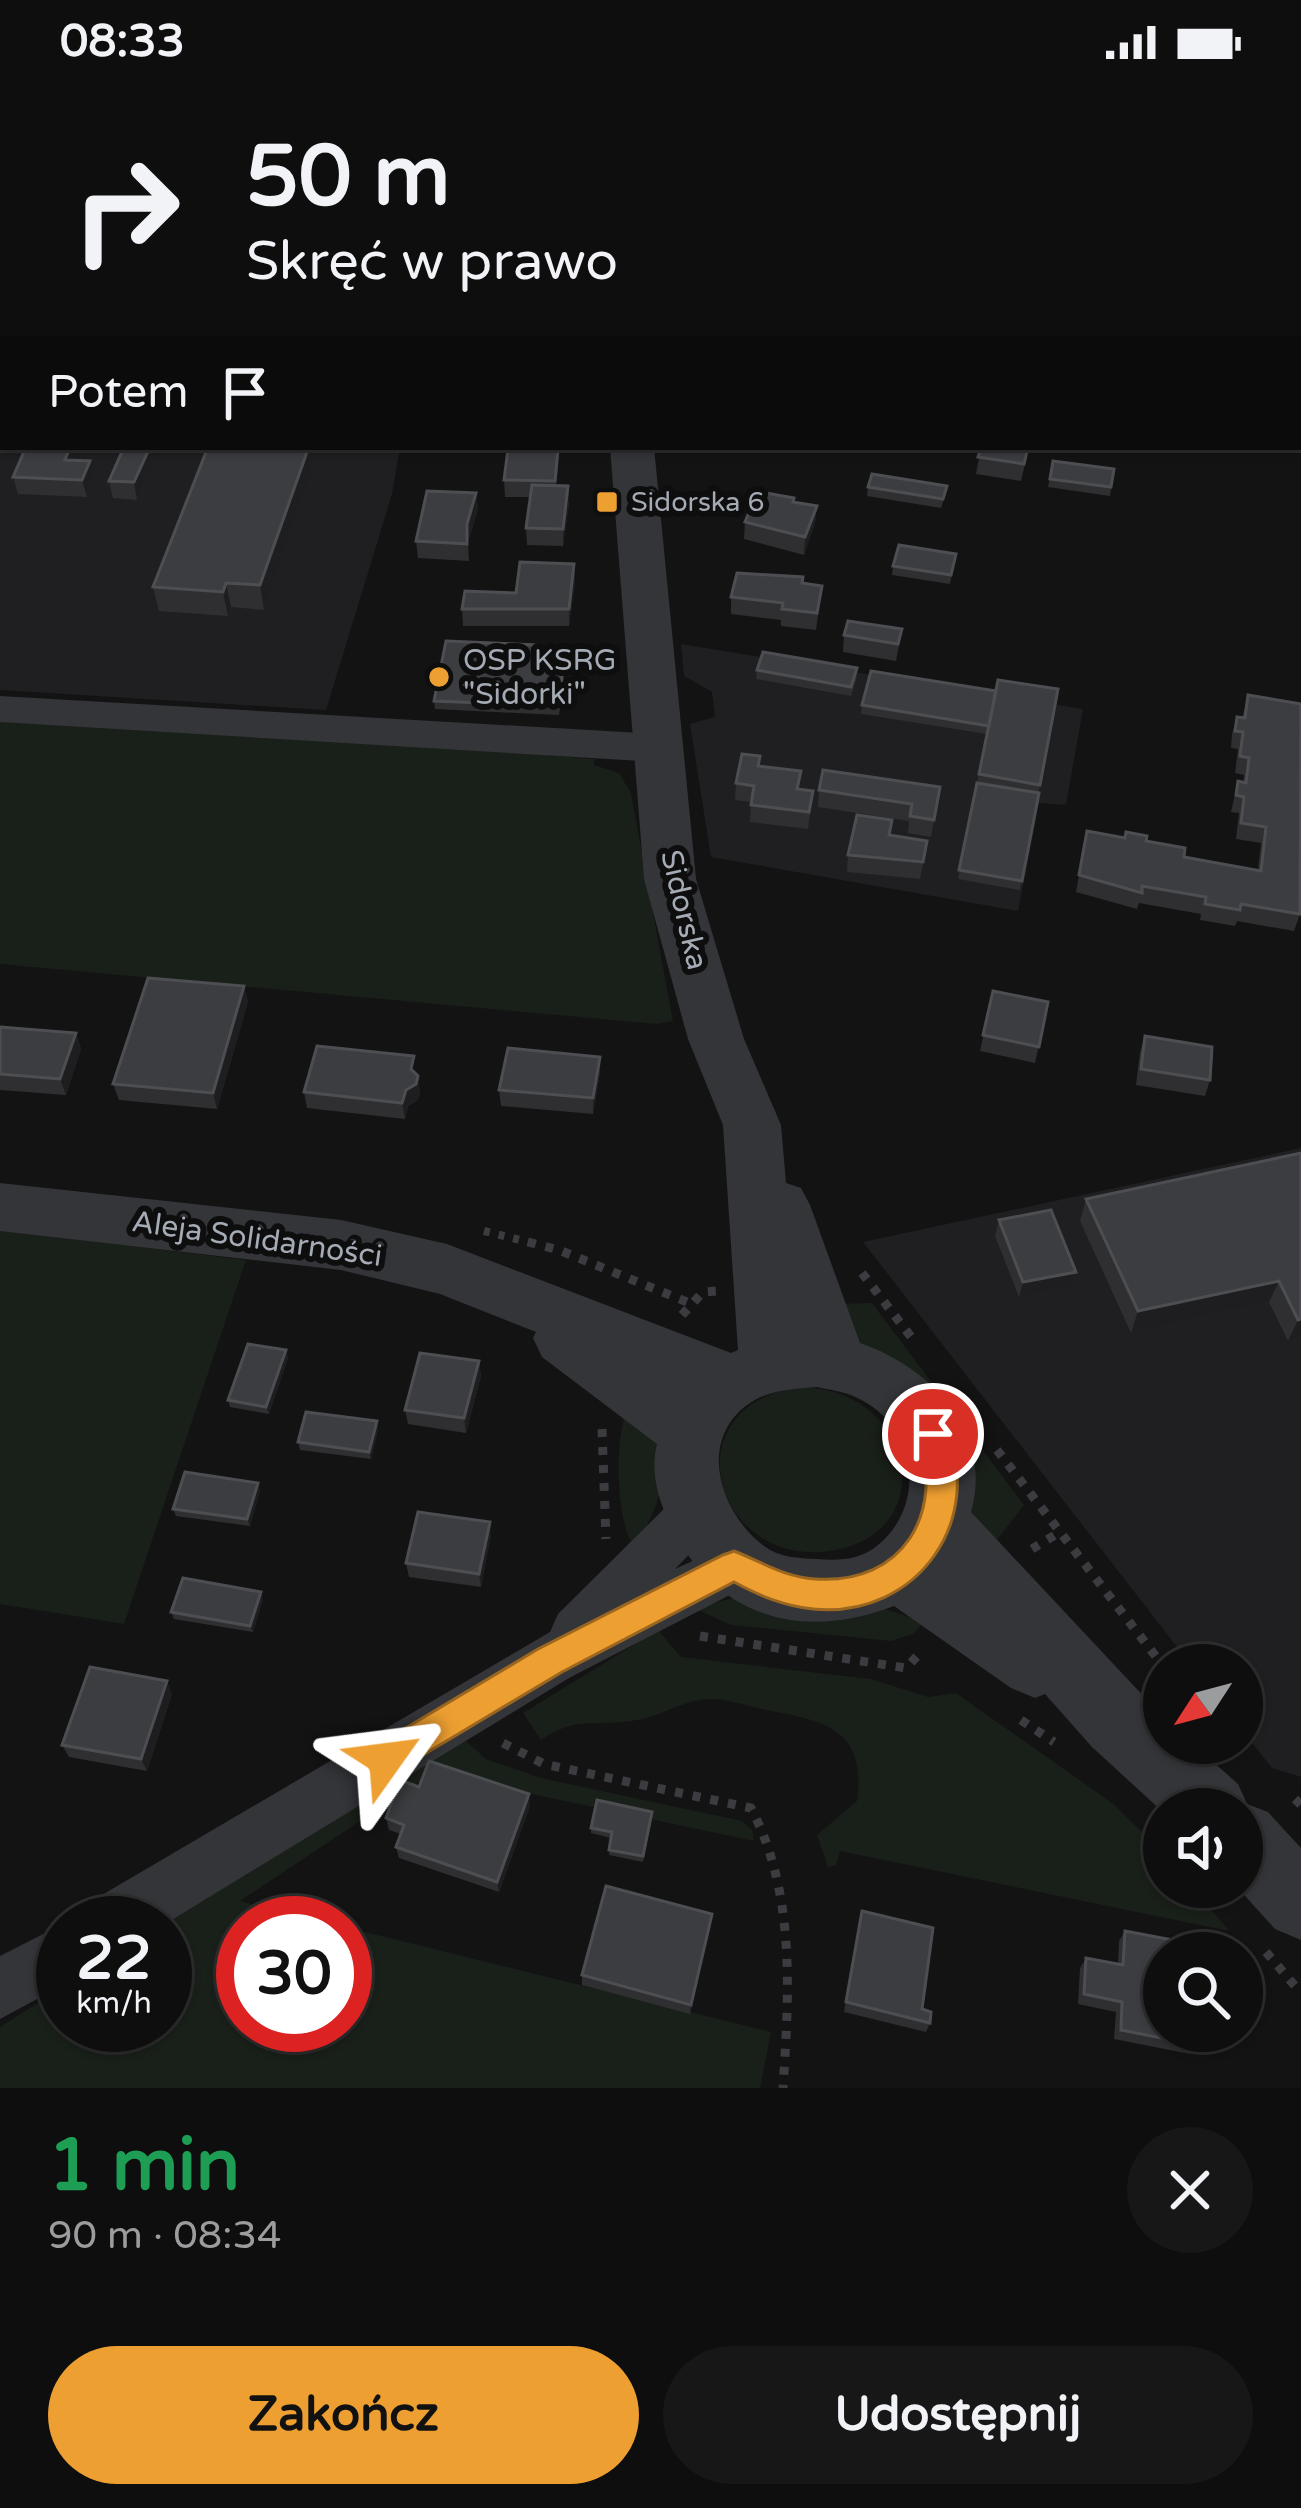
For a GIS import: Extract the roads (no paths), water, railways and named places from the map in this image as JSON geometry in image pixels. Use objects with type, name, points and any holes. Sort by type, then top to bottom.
[{"type":"street","name":"Sidorska","points":[[632,450],[670,879],[716,1039],[752,1125],[752,1373]]},
{"type":"street","points":[[0,709],[658,748]]},
{"type":"street","points":[[752,1125],[837,1365]]},
{"type":"street","name":"Aleja Solidarności","points":[[0,1207],[341,1245],[448,1270],[508,1295]]},
{"type":"street","points":[[508,1295],[752,1373]]},
{"type":"street","points":[[508,1295],[692,1433]]},
{"type":"street","points":[[817,1360],[837,1365],[864,1370],[892,1386],[916,1408],[944,1462],[945,1493],[918,1547],[861,1589],[817,1594],[773,1586],[734,1566],[710,1542],[693,1514],[685,1473],[692,1433],[708,1405],[752,1373],[817,1360]]},
{"type":"street","points":[[550,1660],[693,1514]]},
{"type":"street","points":[[918,1547],[1092,1736],[1178,1788]]},
{"type":"street","points":[[156,1896],[550,1660],[734,1566]]},
{"type":"street","points":[[1279,1814],[1301,1903]]},
{"type":"street","points":[[0,1989],[36,1968]]},
{"type":"place","name":"Sidorska 6","points":[[607,502]]},
{"type":"place","name":"OSP KSRG \"Sidorki\"","points":[[439,677]]}]
